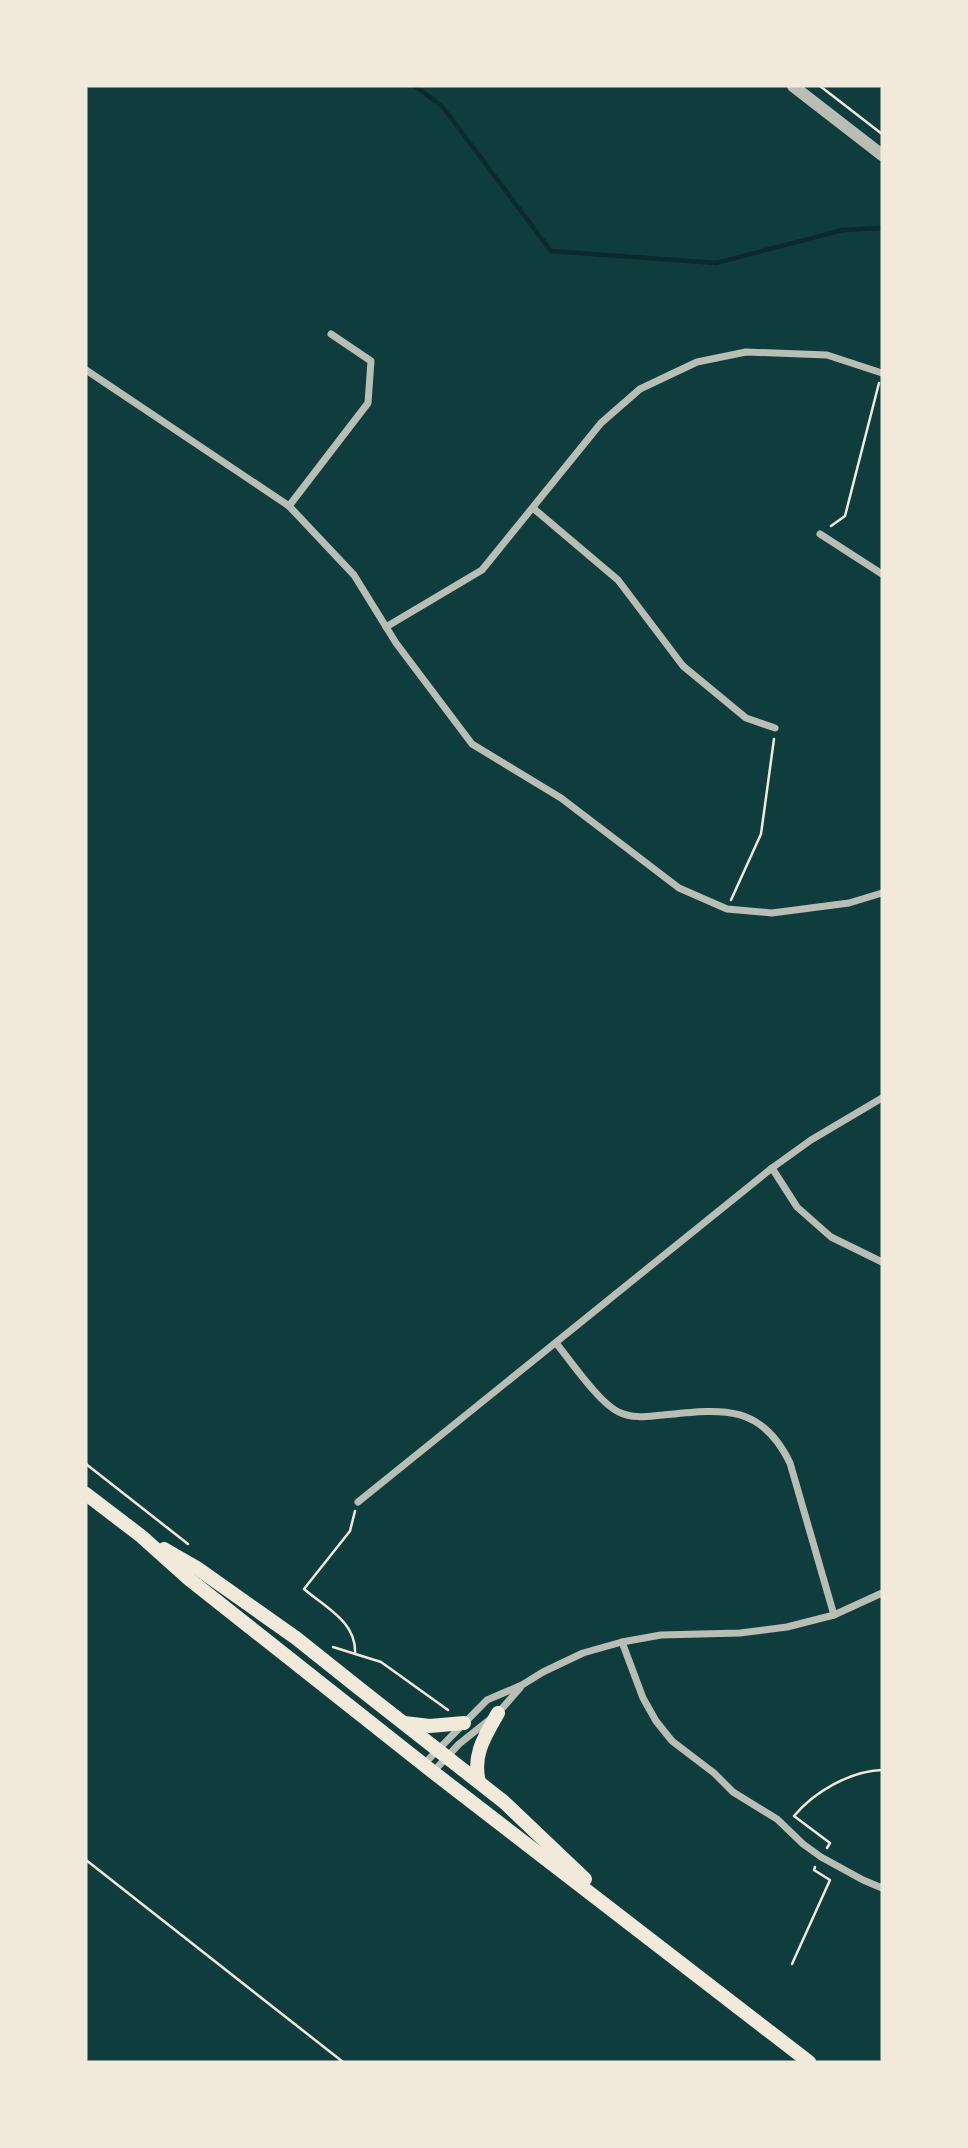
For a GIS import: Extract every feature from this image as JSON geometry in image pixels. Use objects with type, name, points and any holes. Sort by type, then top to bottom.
[{"type":"main road","points":[[86,1494],[141,1536],[189,1579],[536,1853],[620,1914],[809,2062]]},
{"type":"main road","points":[[141,1536],[197,1568],[296,1638],[480,1782],[546,1841],[620,1914]]},
{"type":"main road","points":[[480,1782],[477,1755],[498,1713]]},
{"type":"main road","points":[[404,1723],[430,1726],[458,1718]]},
{"type":"street","points":[[793,86],[882,155]]},
{"type":"street","points":[[289,506],[368,403],[371,362],[331,334]]},
{"type":"street","points":[[386,628],[482,570],[601,423],[640,389],[696,362],[746,352],[827,355],[882,373]]},
{"type":"street","points":[[86,370],[289,506],[354,575],[386,628],[472,744],[561,798],[679,888],[727,909],[772,913],[849,903],[882,893]]},
{"type":"street","points":[[533,508],[618,580],[683,666],[746,718],[775,728]]},
{"type":"street","points":[[820,534],[882,574]]},
{"type":"street","points":[[358,1502],[772,1168],[811,1140],[882,1098]]},
{"type":"street","points":[[772,1168],[797,1207],[831,1237],[882,1262]]},
{"type":"street","points":[[556,1343],[594,1390],[612,1409],[621,1414],[639,1417],[726,1411],[748,1416],[767,1428],[781,1444],[790,1463],[834,1615]]},
{"type":"street","points":[[442,1753],[458,1718],[487,1700],[522,1685],[563,1662],[622,1642],[661,1635],[764,1631],[810,1622],[834,1615],[882,1593]]},
{"type":"street","points":[[622,1642],[643,1698],[672,1741],[714,1773],[733,1793],[777,1819],[821,1857],[882,1888]]},
{"type":"street","points":[[429,1768],[442,1753],[498,1713],[522,1685]]},
{"type":"path","points":[[820,86],[882,134]]},
{"type":"path","points":[[820,534],[845,516],[882,373]]},
{"type":"path","points":[[727,909],[761,834],[775,728]]},
{"type":"path","points":[[86,1464],[189,1545]]},
{"type":"path","points":[[355,1654],[356,1641],[346,1623],[304,1589],[350,1531],[358,1502]]},
{"type":"path","points":[[329,1645],[381,1662],[458,1718]]},
{"type":"path","points":[[827,1848],[830,1843],[794,1816],[803,1805],[822,1791],[852,1777],[882,1770]]},
{"type":"path","points":[[86,1860],[343,2062]]},
{"type":"path","points":[[792,1964],[830,1880],[814,1870],[816,1865]]},
{"type":"waterway","points":[[415,86],[442,106],[551,251],[716,263],[843,230],[882,228]]}]
